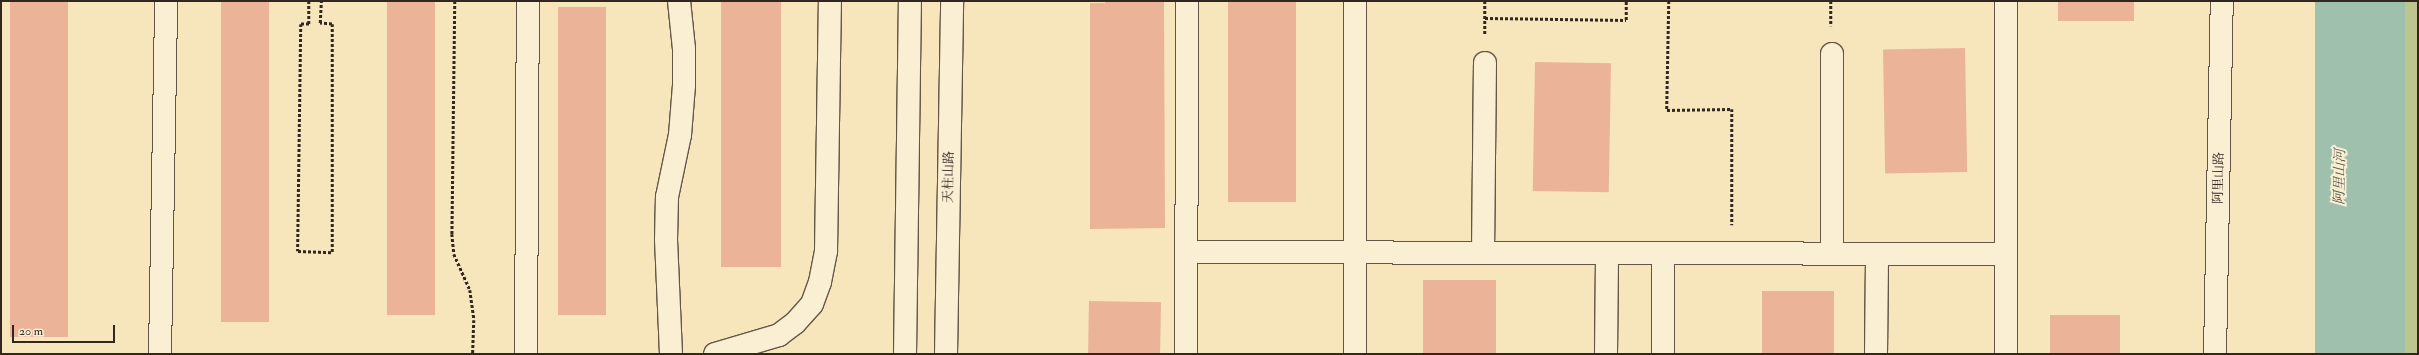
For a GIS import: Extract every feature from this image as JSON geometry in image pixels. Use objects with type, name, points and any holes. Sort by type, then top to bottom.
[{"type":"street","points":[[160,354],[166,1]]},
{"type":"street","points":[[526,354],[528,1]]},
{"type":"street","points":[[672,354],[666,233],[667,197],[680,135],[684,85],[684,49],[679,1]]},
{"type":"street","points":[[715,354],[779,335],[795,323],[812,304],[820,282],[826,251],[830,1]]},
{"type":"street","points":[[905,354],[910,1]]},
{"type":"street","name":"天柱山路","points":[[946,354],[952,1]]},
{"type":"street","points":[[1186,354],[1187,1]]},
{"type":"street","points":[[1355,1],[1355,354]]},
{"type":"street","points":[[2006,1],[2006,354]]},
{"type":"street","name":"阿里山路","points":[[2215,354],[2222,1]]},
{"type":"street","points":[[1832,54],[1832,254]]},
{"type":"street","points":[[1483,253],[1485,63]]},
{"type":"street","points":[[1186,252],[2006,254]]},
{"type":"street","points":[[1606,354],[1607,253]]},
{"type":"street","points":[[1663,253],[1663,354]]},
{"type":"street","points":[[1876,354],[1877,254]]},
{"type":"path","points":[[309,1],[309,24],[301,24],[298,251],[332,252],[332,24],[320,23],[320,1]]},
{"type":"path","points":[[455,1],[452,234],[454,254],[470,290],[474,320],[473,354]]},
{"type":"path","points":[[1485,18],[1626,20],[1626,1]]},
{"type":"path","points":[[1669,1],[1667,110],[1732,109],[1732,253]]},
{"type":"green space","points":[[2394,1],[2418,1],[2418,354],[2394,354]]},
{"type":"water","name":"阿里山河","points":[[2315,1],[2405,1],[2405,354],[2315,354]]},
{"type":"building","points":[[10,1],[68,1],[68,337],[10,337]]},
{"type":"building","points":[[221,1],[269,1],[269,322],[221,322]]},
{"type":"building","points":[[387,1],[435,1],[435,315],[387,315]]},
{"type":"building","points":[[721,1],[781,1],[781,267],[721,267]]},
{"type":"building","points":[[1105,1],[1164,1],[1165,228],[1090,229],[1090,3],[1105,3]]},
{"type":"building","points":[[1228,1],[1296,1],[1296,202],[1228,202]]},
{"type":"building","points":[[2058,1],[2134,1],[2134,21],[2058,21]]},
{"type":"building","points":[[558,7],[606,7],[606,315],[558,315]]},
{"type":"building","points":[[1965,48],[1967,172],[1885,173],[1883,49]]},
{"type":"building","points":[[1535,62],[1611,63],[1609,192],[1533,191]]},
{"type":"building","points":[[1423,280],[1496,280],[1496,354],[1423,354]]},
{"type":"building","points":[[1762,291],[1834,291],[1834,354],[1762,354]]},
{"type":"building","points":[[1089,301],[1161,302],[1160,354],[1088,354]]},
{"type":"building","points":[[2050,315],[2120,315],[2120,354],[2050,354]]}]
